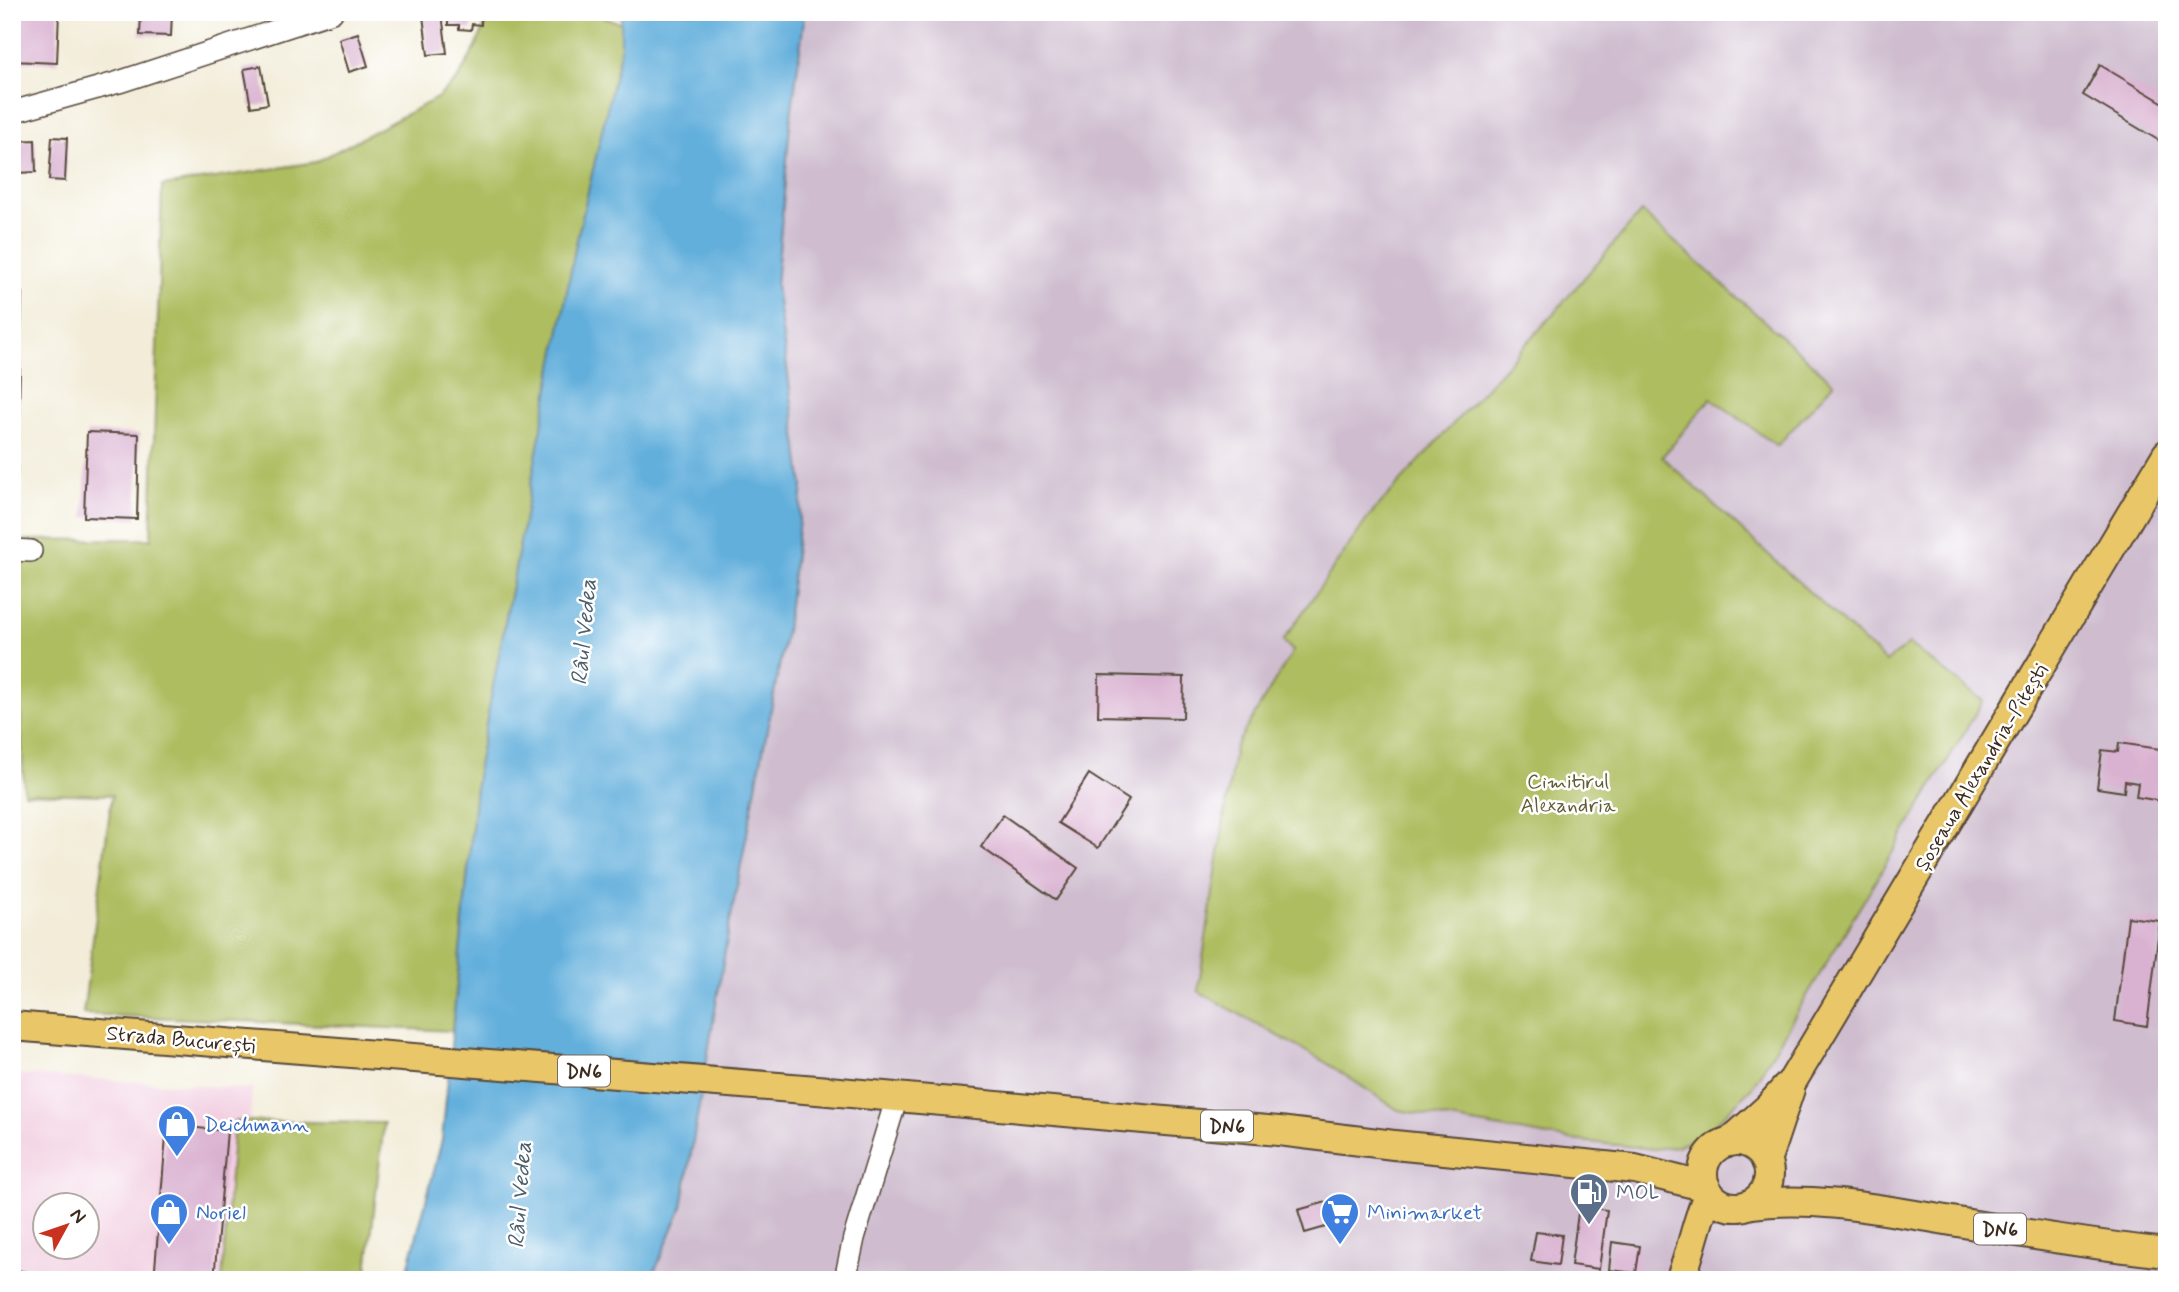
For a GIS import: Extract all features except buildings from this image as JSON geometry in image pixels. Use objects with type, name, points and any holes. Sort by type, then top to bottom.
[{"type":"main road","name":"Șoseaua Alexandria-Pitești","points":[[1720,1149],[1768,1108],[1793,1080],[2167,454]]},
{"type":"main road","name":"Strada București","points":[[12,1026],[897,1097]]},
{"type":"main road","name":"Șoseaua Alexandria-Pitești","points":[[1767,1164],[1793,1080]]},
{"type":"main road","name":"DN6","points":[[897,1097],[1279,1131],[1635,1169],[1678,1164],[1720,1149],[1752,1145],[1767,1164],[1833,1202]]},
{"type":"main road","points":[[1720,1149],[1704,1166],[1703,1177],[1724,1198]]},
{"type":"main road","points":[[1684,1268],[1696,1226],[1724,1198],[1766,1189],[1769,1178],[1767,1164]]},
{"type":"main road","name":"DN6","points":[[1635,1169],[1724,1198],[1833,1202],[2026,1234],[2167,1253]]},
{"type":"street","points":[[12,112],[119,82],[332,12]]},
{"type":"street","points":[[845,1280],[854,1238],[897,1097]]},
{"type":"shaded area","points":[[808,12],[2167,12],[2167,1280],[428,1280]]},
{"type":"shaded area","points":[[12,1074],[252,1089],[238,1280],[12,1280]]},
{"type":"green space","points":[[490,12],[590,12],[621,23],[621,48],[576,244],[478,767],[452,1031],[83,1014],[112,795],[24,793],[13,540],[151,539],[162,186],[316,162],[437,98],[457,80],[476,47]]},
{"type":"green space","name":"Cimitirul Alexandria","points":[[1641,212],[1834,383],[1777,446],[1711,398],[1662,457],[1886,662],[1909,644],[1983,701],[1753,1086],[1707,1132],[1678,1146],[1653,1149],[1571,1140],[1398,1110],[1325,1062],[1198,991],[1235,747],[1293,651],[1283,641],[1370,515],[1548,320]]},
{"type":"green space","points":[[234,1121],[384,1123],[366,1280],[222,1280]]},
{"type":"water","name":"Râul Vedea","points":[[621,12],[805,12],[790,124],[776,286],[803,486],[786,631],[729,927],[682,1207],[651,1280],[405,1280],[442,1140],[478,767],[576,244],[621,48]]},
{"type":"place","name":"Deichmann","points":[[177,1158]]},
{"type":"place","name":"MOL","points":[[1589,1226]]},
{"type":"place","name":"Noriel","points":[[169,1246]]},
{"type":"place","name":"Minimarket","points":[[1340,1246]]}]
